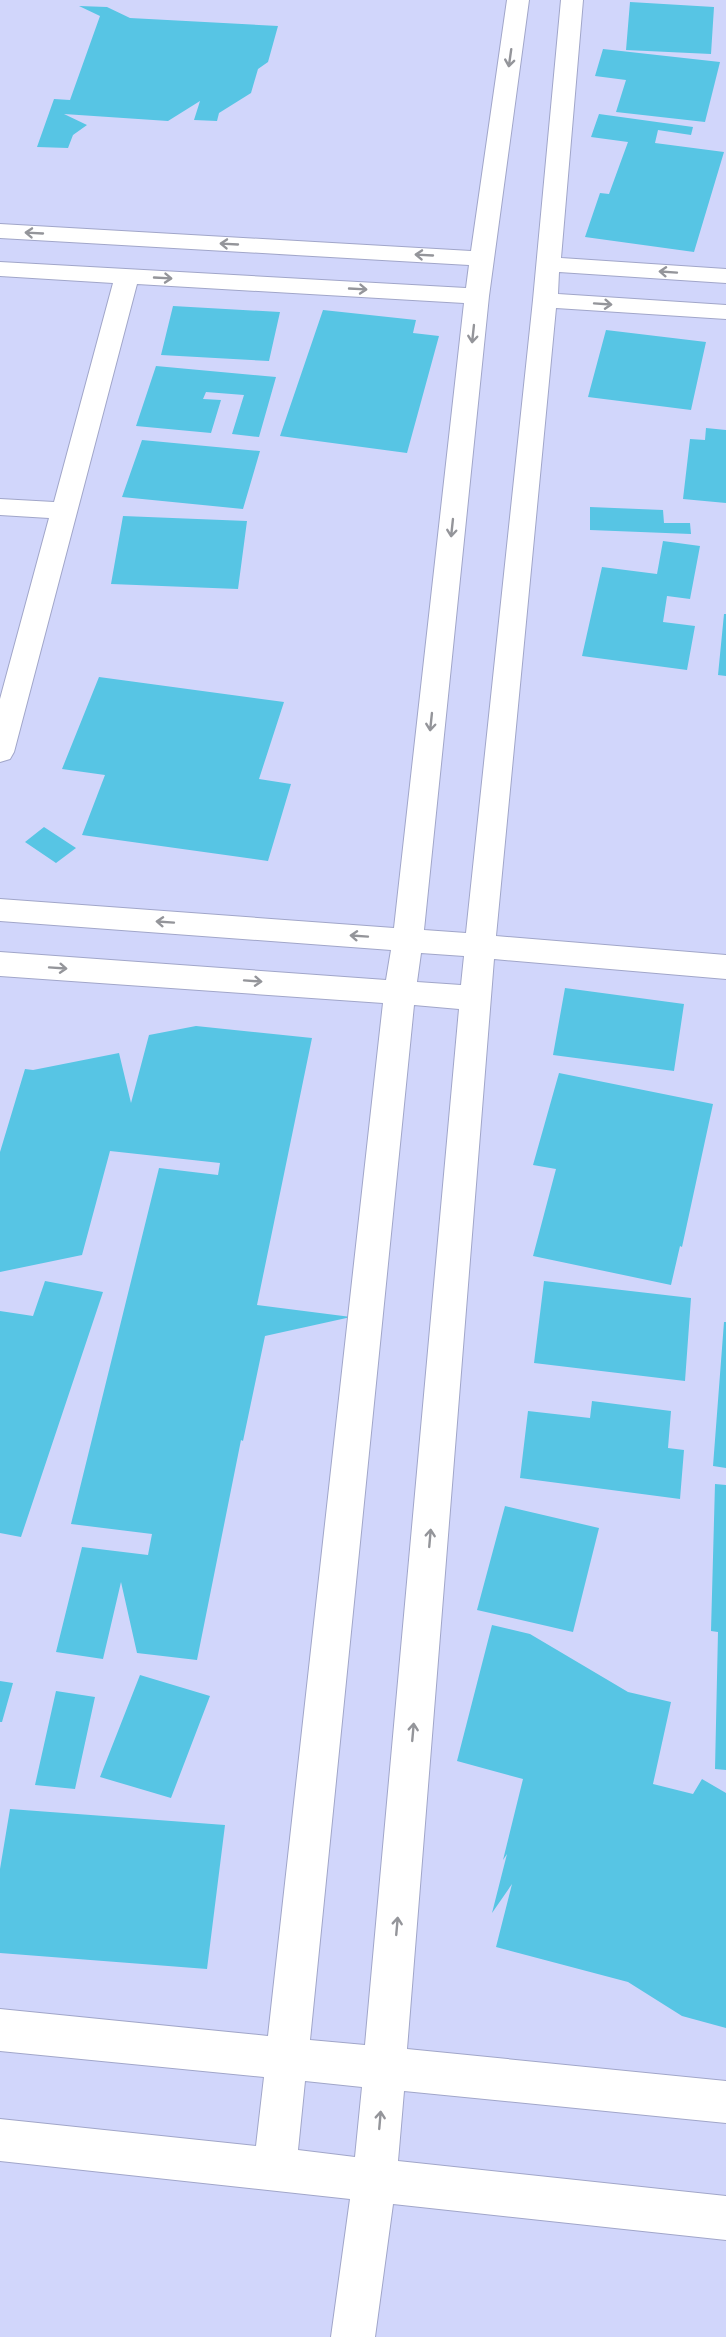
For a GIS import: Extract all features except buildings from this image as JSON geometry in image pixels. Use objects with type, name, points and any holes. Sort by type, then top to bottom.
[{"type":"street","points":[[275,2168],[400,991],[408,940],[477,296],[518,0]]},
{"type":"street","points":[[352,2337],[375,2179],[480,946],[545,300],[572,0]]},
{"type":"street","points":[[0,231],[482,259]]},
{"type":"street","points":[[547,264],[726,276]]},
{"type":"street","points":[[0,269],[477,296]]},
{"type":"street","points":[[0,752],[127,276]]},
{"type":"street","points":[[545,300],[726,312]]},
{"type":"street","points":[[0,507],[65,512]]},
{"type":"street","points":[[0,910],[408,940],[726,967]]},
{"type":"street","points":[[0,964],[476,998]]},
{"type":"street","points":[[0,2030],[385,2066],[726,2102]]},
{"type":"street","points":[[0,2140],[726,2218]]}]
